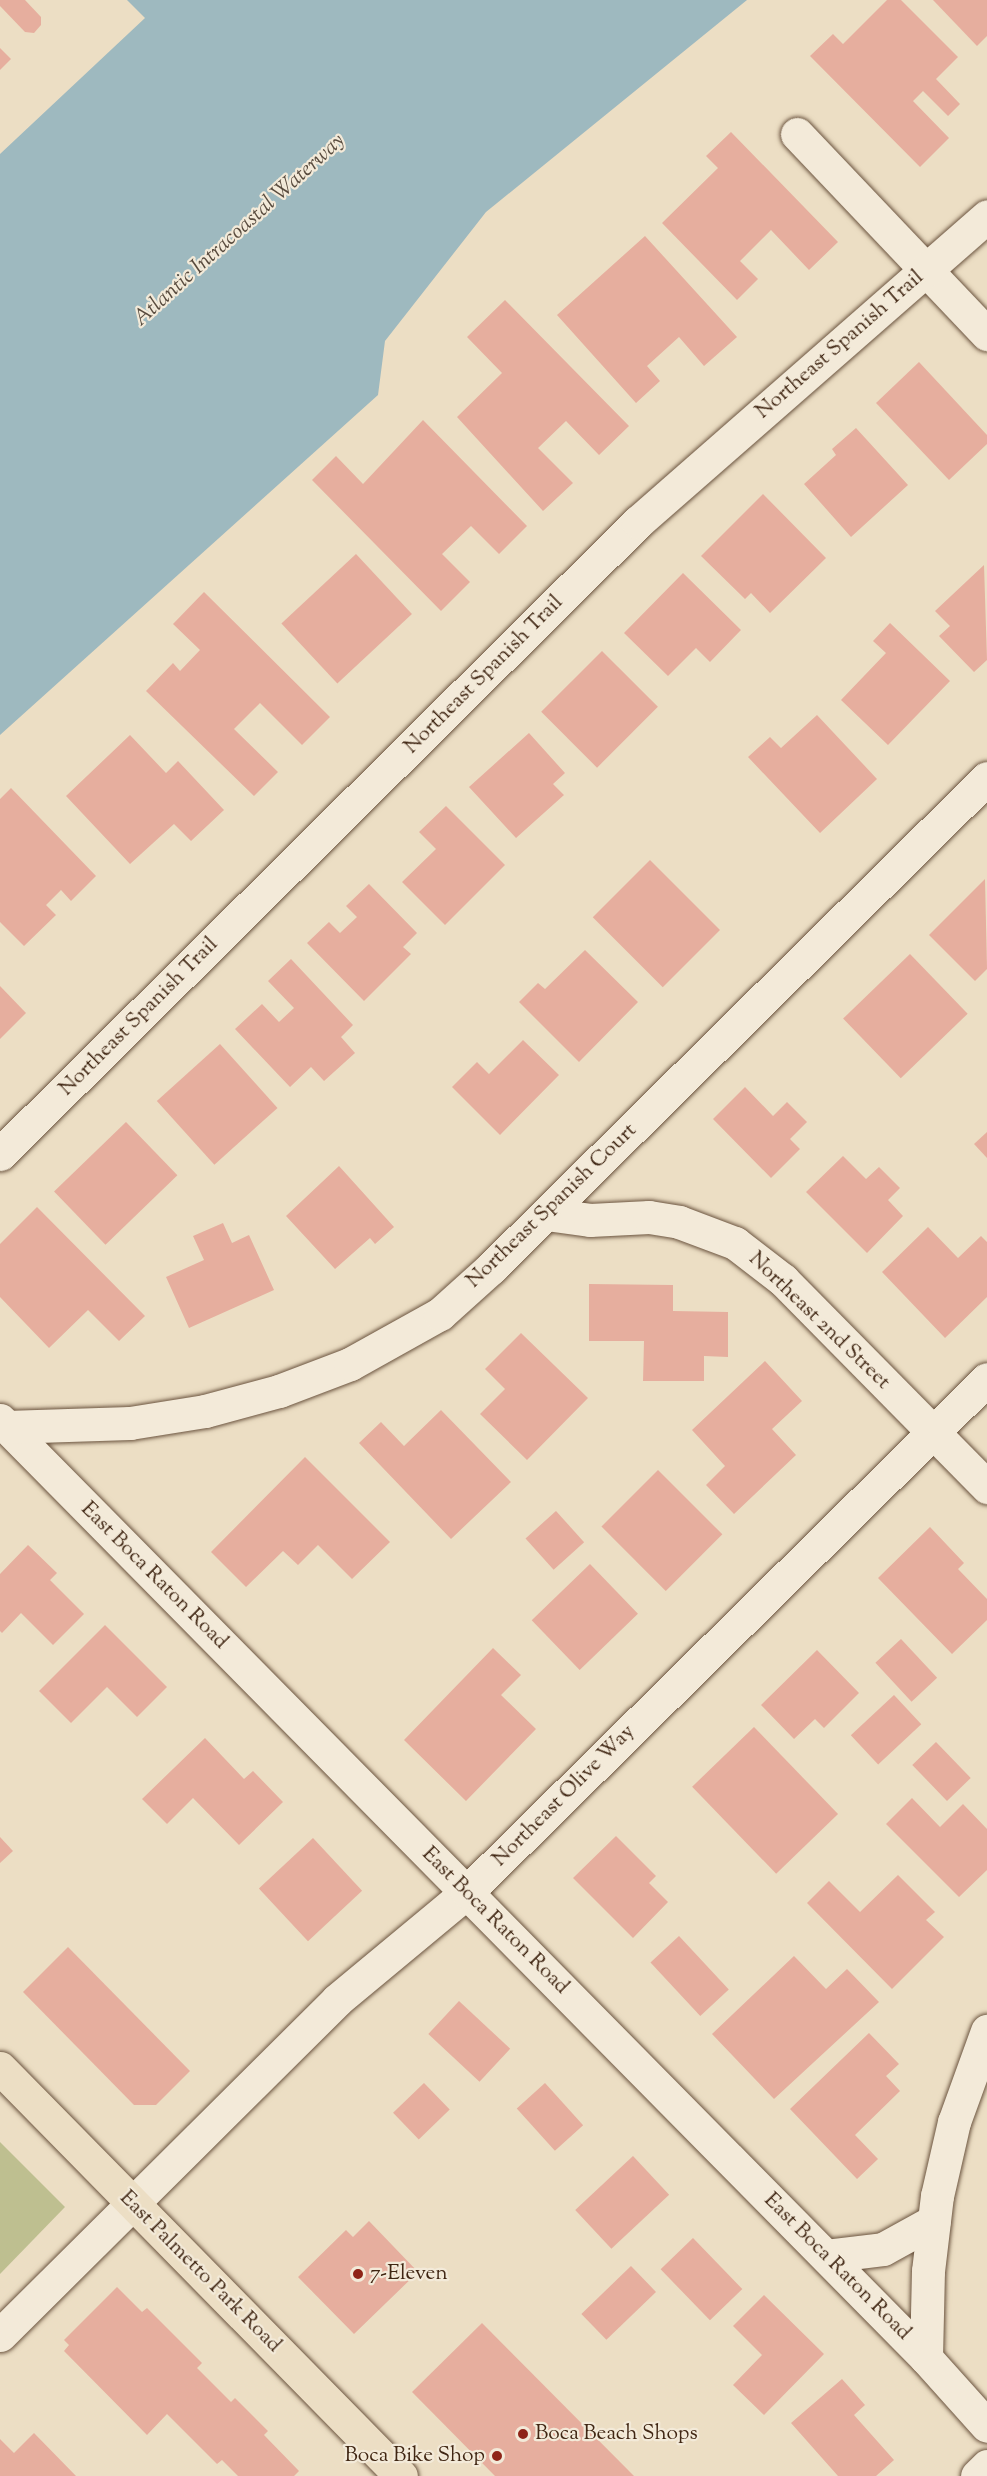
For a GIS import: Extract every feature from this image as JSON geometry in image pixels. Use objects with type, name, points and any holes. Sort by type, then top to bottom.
[{"type":"main road","name":"East Palmetto Park Road","points":[[0,2068],[401,2476]]},
{"type":"street","points":[[797,134],[987,334]]},
{"type":"street","name":"Northeast Spanish Trail","points":[[0,1154],[638,522],[987,216]]},
{"type":"street","name":"Northeast Spanish Court","points":[[3,1424],[130,1423],[205,1411],[279,1391],[350,1364],[440,1314],[546,1214],[987,778]]},
{"type":"street","name":"Northeast 2nd Street","points":[[546,1214],[590,1220],[619,1216],[659,1218],[679,1222],[735,1243],[783,1280],[987,1486]]},
{"type":"street","name":"Northeast Olive Way","points":[[0,2335],[337,2000],[467,1892],[987,1379]]},
{"type":"street","name":"East Boca Raton Road","points":[[3,1424],[826,2256],[926,2358],[987,2426]]},
{"type":"street","points":[[926,2358],[928,2271],[934,2221],[954,2121],[987,2031]]},
{"type":"street","points":[[826,2256],[883,2249],[934,2221]]},
{"type":"street","points":[[976,2476],[987,2466]]},
{"type":"green space","points":[[0,2142],[65,2207],[0,2274]]},
{"type":"water","name":"Atlantic Intracoastal Waterway","points":[[127,0],[747,0],[486,212],[385,341],[378,395],[0,735],[0,154],[145,18]]},
{"type":"building","points":[[0,0],[25,0],[41,17],[41,25],[34,33],[25,32],[0,6]]},
{"type":"building","points":[[887,0],[901,0],[958,57],[936,79],[960,104],[948,116],[923,91],[913,101],[949,138],[920,167],[810,56],[833,34],[843,44]]},
{"type":"building","points":[[933,0],[987,0],[987,36],[977,46]]},
{"type":"building","points":[[0,48],[11,59],[0,70]]},
{"type":"building","points":[[731,132],[838,242],[809,270],[771,230],[740,261],[758,279],[737,300],[662,223],[718,168],[706,156]]},
{"type":"building","points":[[645,236],[737,337],[704,366],[679,337],[647,366],[660,381],[636,403],[557,315]]},
{"type":"building","points":[[505,300],[629,426],[599,455],[566,421],[538,448],[573,483],[543,511],[457,417],[502,373],[467,337]]},
{"type":"building","points":[[919,362],[987,435],[987,444],[949,480],[876,403]]},
{"type":"building","points":[[423,420],[527,526],[499,554],[471,526],[442,554],[470,582],[441,611],[312,480],[336,456],[363,484]]},
{"type":"building","points":[[856,428],[908,485],[851,537],[804,484],[836,455],[832,449]]},
{"type":"building","points":[[763,494],[826,558],[770,613],[751,593],[745,599],[701,556]]},
{"type":"building","points":[[356,554],[412,614],[337,684],[281,624]]},
{"type":"building","points":[[984,565],[987,660],[974,672],[939,636],[950,626],[935,611]]},
{"type":"building","points":[[683,573],[741,630],[710,662],[696,648],[668,676],[624,633]]},
{"type":"building","points":[[204,592],[330,717],[302,745],[260,703],[234,729],[278,772],[254,796],[146,691],[173,663],[180,671],[200,650],[173,624]]},
{"type":"building","points":[[890,623],[950,681],[888,745],[841,700],[886,653],[873,641]]},
{"type":"building","points":[[602,651],[658,707],[597,768],[541,712]]},
{"type":"building","points":[[817,715],[877,779],[820,833],[748,757],[770,737],[781,748]]},
{"type":"building","points":[[529,733],[565,773],[553,784],[564,795],[516,838],[469,787]]},
{"type":"building","points":[[130,735],[166,773],[178,761],[224,810],[191,841],[174,824],[130,864],[66,796]]},
{"type":"building","points":[[11,788],[96,876],[71,901],[61,890],[46,905],[56,915],[24,946],[0,922],[0,799]]},
{"type":"building","points":[[446,806],[505,865],[445,925],[402,882],[436,849],[419,832]]},
{"type":"building","points":[[650,860],[720,930],[663,987],[593,917]]},
{"type":"building","points":[[985,879],[987,969],[975,981],[929,935]]},
{"type":"building","points":[[369,884],[417,933],[403,947],[411,954],[364,1001],[307,943],[329,922],[340,933],[357,917],[346,906]]},
{"type":"building","points":[[585,950],[638,1002],[579,1062],[519,1002],[538,983],[545,989]]},
{"type":"building","points":[[910,954],[968,1014],[901,1078],[843,1019]]},
{"type":"building","points":[[291,959],[353,1025],[341,1037],[355,1053],[324,1081],[311,1067],[290,1087],[235,1029],[262,1004],[279,1022],[294,1008],[268,981]]},
{"type":"building","points":[[0,986],[26,1013],[0,1039]]},
{"type":"building","points":[[523,1040],[559,1075],[500,1135],[452,1087],[477,1062],[489,1074]]},
{"type":"building","points":[[220,1044],[278,1108],[214,1165],[157,1101]]},
{"type":"building","points":[[745,1087],[773,1116],[787,1102],[807,1122],[790,1139],[800,1149],[771,1178],[713,1119]]},
{"type":"building","points":[[126,1122],[177,1175],[105,1245],[54,1191]]},
{"type":"building","points":[[987,1132],[987,1158],[974,1144]]},
{"type":"building","points":[[843,1156],[866,1179],[879,1167],[900,1188],[888,1200],[903,1216],[867,1253],[806,1192]]},
{"type":"building","points":[[339,1166],[394,1227],[375,1244],[370,1238],[335,1269],[286,1216]]},
{"type":"building","points":[[37,1207],[145,1316],[119,1341],[88,1310],[49,1348],[0,1297],[0,1244]]},
{"type":"building","points":[[223,1223],[232,1243],[249,1235],[274,1290],[189,1328],[166,1277],[204,1260],[193,1236]]},
{"type":"building","points":[[928,1227],[958,1258],[981,1236],[987,1242],[987,1297],[945,1338],[882,1272]]},
{"type":"building","points":[[589,1284],[673,1285],[673,1311],[728,1312],[728,1357],[704,1356],[704,1381],[643,1381],[644,1341],[589,1341]]},
{"type":"building","points":[[521,1333],[588,1398],[527,1460],[480,1414],[505,1389],[485,1369]]},
{"type":"building","points":[[765,1361],[802,1401],[772,1429],[796,1455],[734,1514],[706,1485],[725,1466],[692,1430]]},
{"type":"building","points":[[441,1410],[511,1482],[451,1539],[359,1443],[381,1422],[404,1446]]},
{"type":"building","points":[[305,1457],[390,1542],[352,1579],[318,1545],[298,1565],[283,1551],[246,1587],[211,1552]]},
{"type":"building","points":[[658,1470],[722,1534],[666,1591],[601,1527]]},
{"type":"building","points":[[556,1511],[584,1542],[554,1570],[526,1538]]},
{"type":"building","points":[[930,1527],[964,1563],[958,1569],[987,1599],[987,1620],[952,1654],[878,1578]]},
{"type":"building","points":[[28,1545],[57,1573],[50,1580],[84,1614],[53,1645],[21,1613],[2,1633],[0,1631],[0,1574]]},
{"type":"building","points":[[590,1564],[638,1614],[580,1670],[532,1620]]},
{"type":"building","points":[[105,1625],[167,1687],[137,1717],[107,1687],[71,1723],[39,1691]]},
{"type":"building","points":[[901,1639],[937,1678],[912,1702],[875,1663]]},
{"type":"building","points":[[493,1648],[521,1675],[501,1695],[536,1729],[466,1801],[404,1740]]},
{"type":"building","points":[[817,1650],[859,1693],[824,1728],[815,1719],[794,1739],[761,1705]]},
{"type":"building","points":[[894,1695],[921,1724],[878,1764],[851,1735]]},
{"type":"building","points":[[754,1727],[838,1814],[776,1874],[692,1787]]},
{"type":"building","points":[[205,1738],[244,1779],[253,1771],[283,1802],[239,1845],[193,1798],[167,1824],[142,1799]]},
{"type":"building","points":[[936,1742],[971,1778],[947,1801],[912,1765]]},
{"type":"building","points":[[912,1798],[940,1827],[963,1804],[987,1829],[987,1870],[959,1897],[886,1824]]},
{"type":"building","points":[[616,1836],[656,1876],[649,1883],[668,1902],[633,1938],[573,1878]]},
{"type":"building","points":[[0,1837],[13,1851],[0,1863]]},
{"type":"building","points":[[313,1838],[362,1891],[308,1941],[259,1888]]},
{"type":"building","points":[[898,1875],[935,1912],[926,1920],[944,1937],[892,1989],[807,1903],[829,1881],[860,1912]]},
{"type":"building","points":[[679,1936],[729,1989],[700,2016],[650,1963]]},
{"type":"building","points":[[68,1947],[190,2071],[156,2105],[134,2105],[23,1992]]},
{"type":"building","points":[[794,1956],[826,1989],[847,1969],[879,2002],[774,2099],[712,2034]]},
{"type":"building","points":[[459,2001],[510,2049],[480,2082],[428,2034]]},
{"type":"building","points":[[869,2033],[899,2064],[886,2076],[900,2091],[855,2135],[878,2159],[857,2179],[790,2109]]},
{"type":"building","points":[[424,2083],[450,2110],[419,2139],[393,2113]]},
{"type":"building","points":[[545,2083],[583,2125],[555,2151],[517,2108]]},
{"type":"building","points":[[633,2156],[669,2195],[611,2249],[575,2210]]},
{"type":"building","points":[[369,2221],[418,2272],[354,2334],[298,2277],[346,2230],[353,2237]]},
{"type":"building","points":[[693,2238],[742,2289],[710,2320],[661,2269]]},
{"type":"building","points":[[631,2266],[656,2292],[606,2340],[581,2314]]},
{"type":"building","points":[[117,2287],[142,2312],[147,2308],[202,2363],[197,2368],[231,2402],[235,2398],[268,2431],[264,2435],[299,2471],[294,2476],[238,2476],[222,2460],[217,2464],[167,2414],[147,2435],[64,2351],[69,2345],[64,2340]]},
{"type":"building","points":[[764,2295],[824,2354],[764,2415],[733,2385],[762,2355],[733,2326]]},
{"type":"building","name":"Boca Beach Shops","points":[[482,2323],[634,2476],[495,2476],[412,2392]]},
{"type":"building","points":[[842,2379],[865,2405],[854,2415],[894,2460],[876,2476],[838,2476],[791,2423]]},
{"type":"building","points":[[34,2433],[76,2476],[0,2476],[0,2439],[14,2453]]},
{"type":"place","name":"7-Eleven","points":[[358,2274]]},
{"type":"place","name":"Boca Beach Shops","points":[[523,2434]]},
{"type":"place","name":"Boca Bike Shop","points":[[497,2456]]}]
